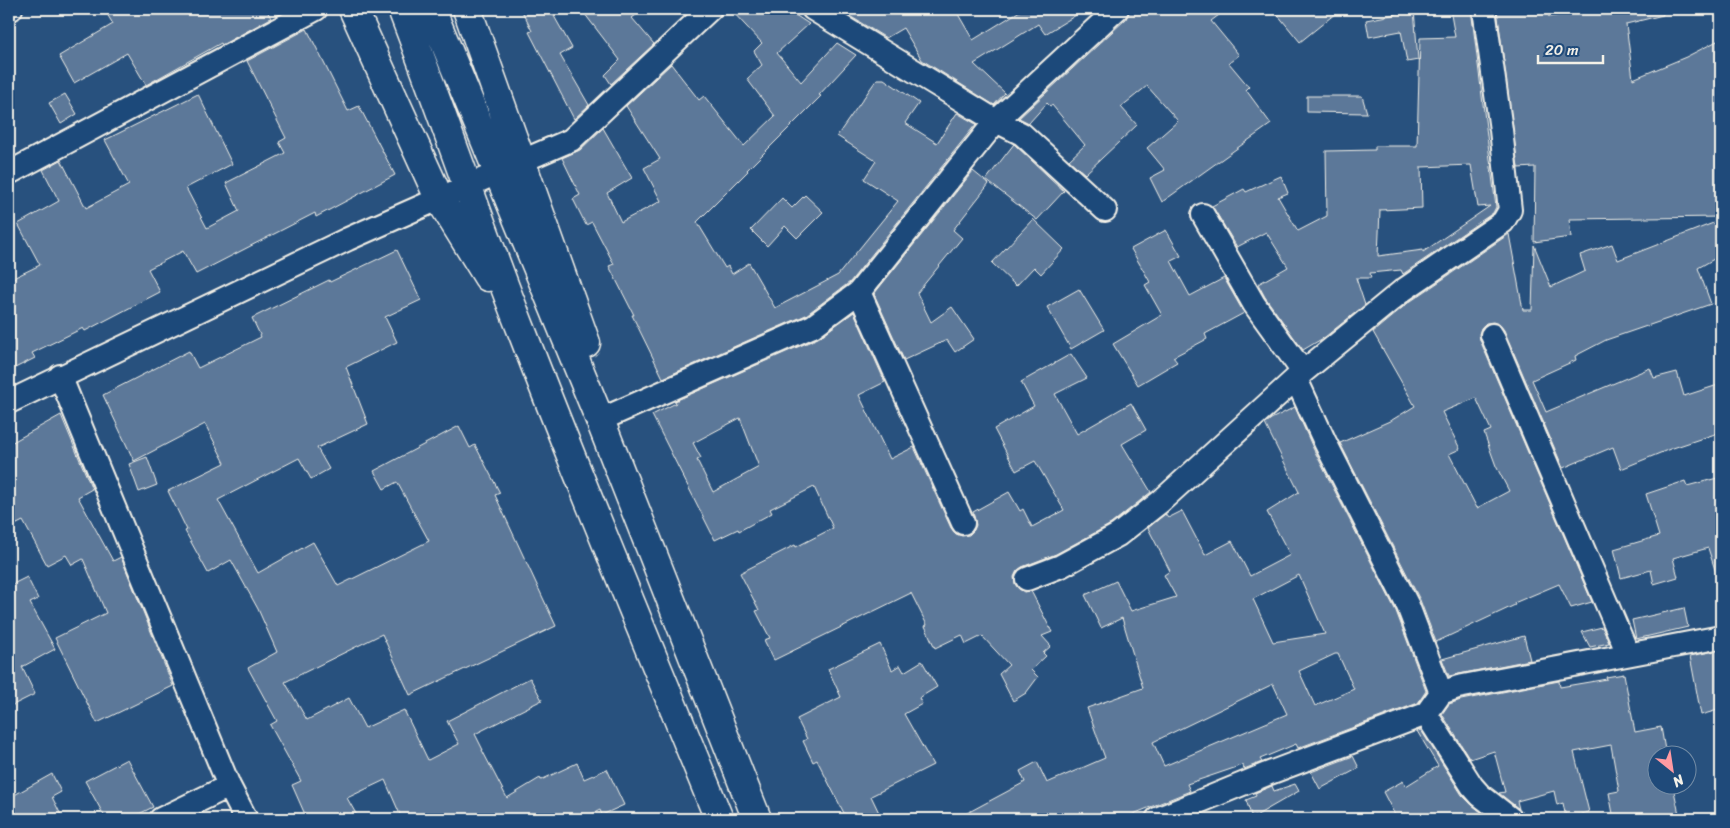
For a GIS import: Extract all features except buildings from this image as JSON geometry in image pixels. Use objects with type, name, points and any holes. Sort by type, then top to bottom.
[{"type":"main road","points":[[353,9],[439,198],[521,330]]},
{"type":"main road","points":[[402,9],[521,330],[719,819]]},
{"type":"main road","points":[[431,9],[600,420],[757,819]]},
{"type":"main road","points":[[467,9],[594,364],[600,420]]},
{"type":"main road","points":[[643,632],[680,623]]},
{"type":"street","points":[[9,173],[316,9]]},
{"type":"street","points":[[522,161],[571,140],[710,9]]},
{"type":"street","points":[[813,9],[996,121],[1022,134],[1105,210]]},
{"type":"street","points":[[600,420],[813,326],[859,292],[996,121],[1117,9]]},
{"type":"street","points":[[1027,580],[1060,566],[1118,535],[1160,502],[1300,375],[1402,292],[1503,222],[1510,210],[1484,9]]},
{"type":"street","points":[[9,402],[348,239],[466,185],[497,173]]},
{"type":"street","points":[[1203,215],[1254,304],[1300,375],[1325,442],[1408,606],[1441,693]]},
{"type":"street","points":[[859,292],[963,523]]},
{"type":"street","points":[[1492,335],[1628,654]]},
{"type":"street","points":[[60,376],[229,786],[246,819]]},
{"type":"street","points":[[1157,819],[1267,774],[1426,714],[1441,693],[1458,687],[1721,636]]},
{"type":"street","points":[[1426,714],[1480,796],[1511,819]]},
{"type":"street","points":[[161,819],[229,786]]}]
